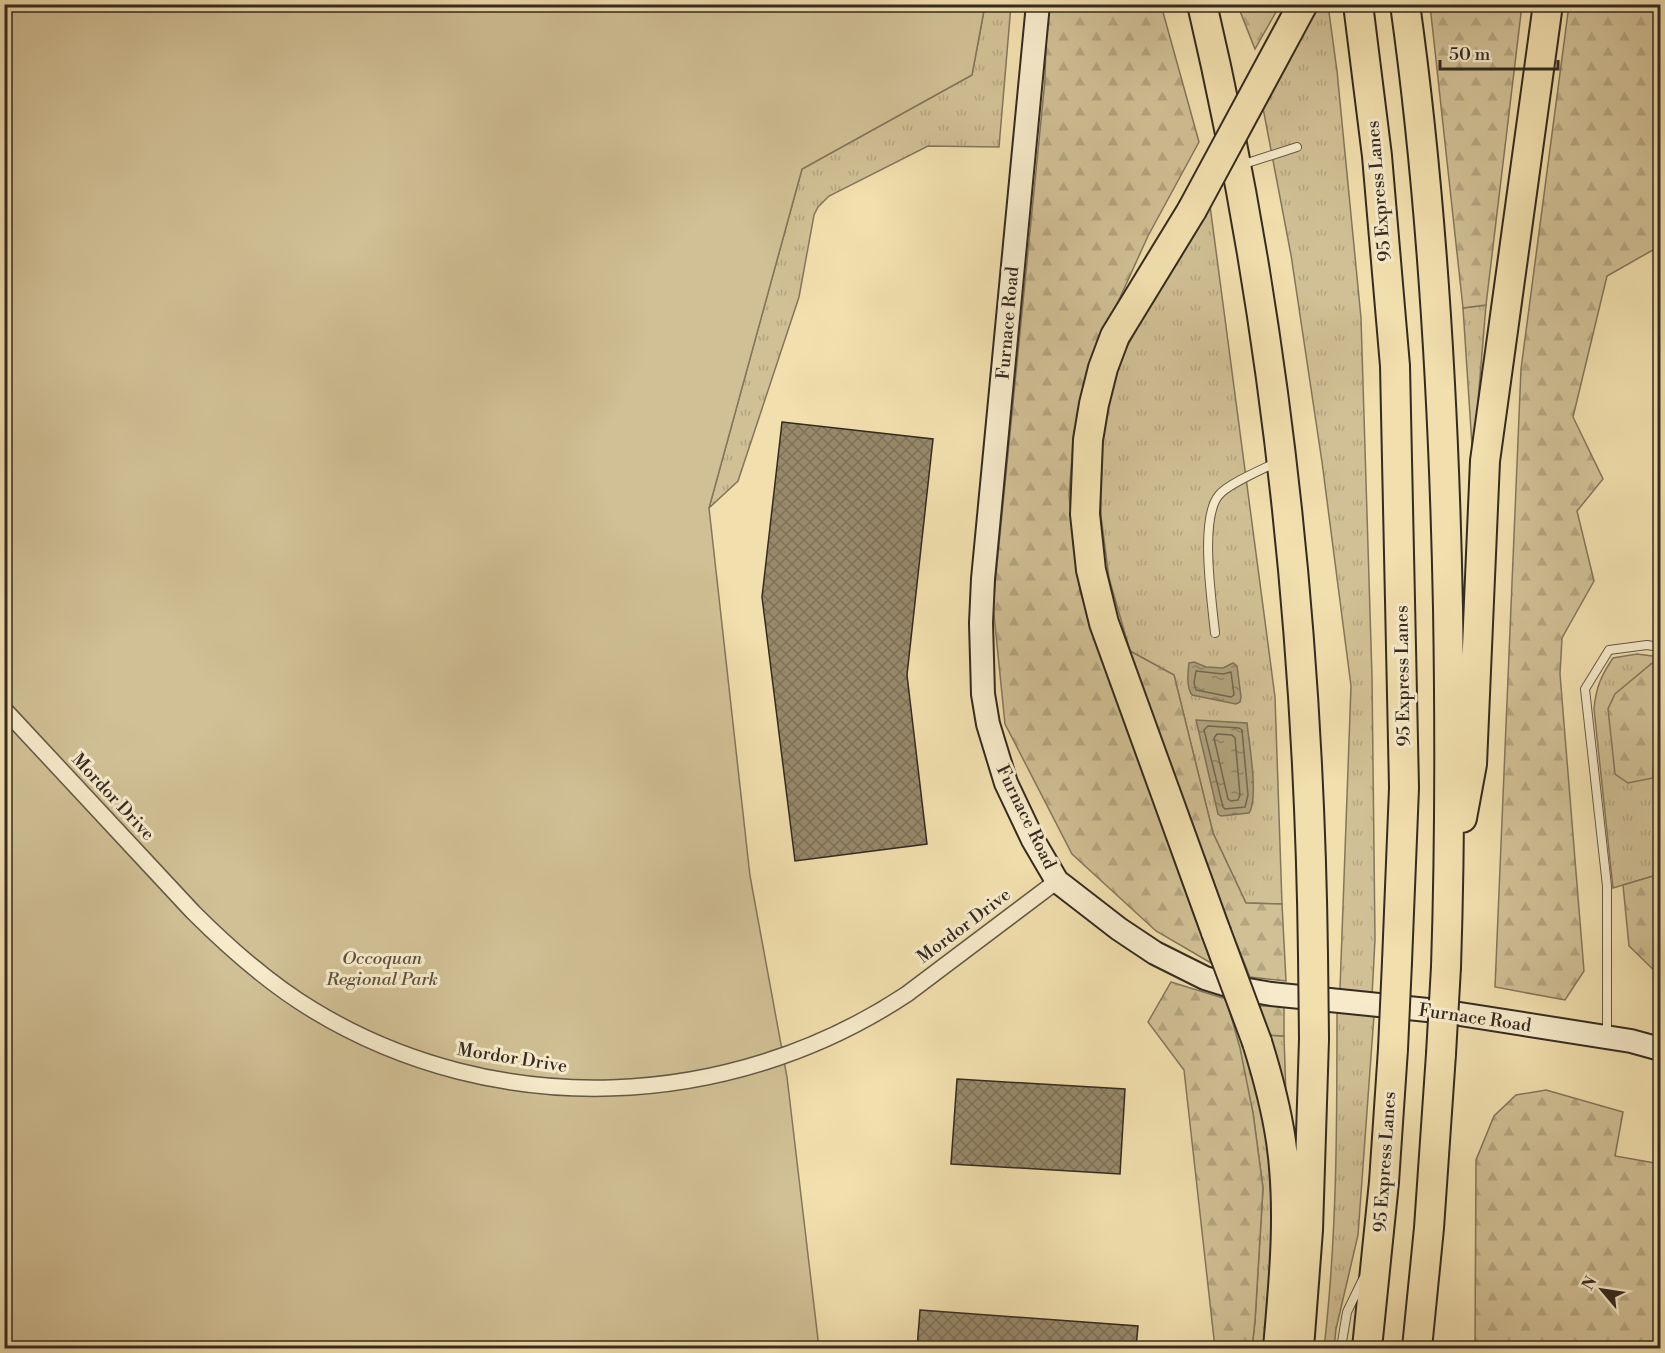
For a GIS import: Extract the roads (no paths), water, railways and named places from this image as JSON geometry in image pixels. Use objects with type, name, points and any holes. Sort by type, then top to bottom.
[{"type":"highway","points":[[1202,4],[1236,167],[1257,286],[1282,459],[1305,699],[1312,839],[1314,1039],[1309,1218],[1299,1348]]},
{"type":"highway","points":[[1278,1348],[1285,1248],[1285,1184],[1276,1114],[1257,1042],[1104,623],[1092,570],[1085,513],[1088,440],[1103,368],[1114,336],[1192,210],[1303,4]]},
{"type":"highway","points":[[1350,4],[1367,65]]},
{"type":"highway","name":"95 Express Lanes","points":[[1358,4],[1377,156],[1395,366],[1404,788],[1393,1049],[1378,1251],[1367,1348]]},
{"type":"highway","points":[[1405,4],[1420,120],[1430,227],[1443,450],[1449,676],[1446,967],[1429,1228],[1417,1348]]},
{"type":"highway","points":[[1448,900],[1472,764],[1485,461],[1548,4]]},
{"type":"main road","name":"Furnace Road","points":[[1038,4],[983,579],[980,665],[988,724],[1006,783],[1033,840],[1057,881],[1119,929],[1155,953],[1205,978],[1237,988],[1271,994],[1447,1012],[1631,1041],[1660,1049]]},
{"type":"main road","name":"Furnace Road","points":[[1631,1041],[1660,1035]]},
{"type":"street","name":"Mordor Drive","points":[[4,710],[224,944],[280,988],[313,1010],[356,1033],[400,1052],[446,1068],[496,1079],[544,1086],[590,1089],[643,1087],[691,1081],[773,1060],[820,1042],[882,1010],[907,994],[1057,881]]},
{"type":"lane","points":[[1236,167],[1297,147]]},
{"type":"lane","points":[[1215,633],[1208,547],[1211,507],[1224,490],[1282,459]]},
{"type":"lane","points":[[1607,1037],[1607,886],[1585,689],[1609,650],[1647,645],[1660,647]]},
{"type":"lane","points":[[1341,1348],[1347,1312],[1378,1251]]},
{"type":"water","points":[[1194,662],[1206,667],[1223,668],[1233,663],[1237,666],[1240,702],[1236,704],[1192,695],[1188,675],[1189,663]]},
{"type":"water","points":[[1196,720],[1247,723],[1253,784],[1252,806],[1249,813],[1221,816],[1218,814]]},
{"type":"park label","name":"Occoquan Regional Park","points":[[382,968]]}]
